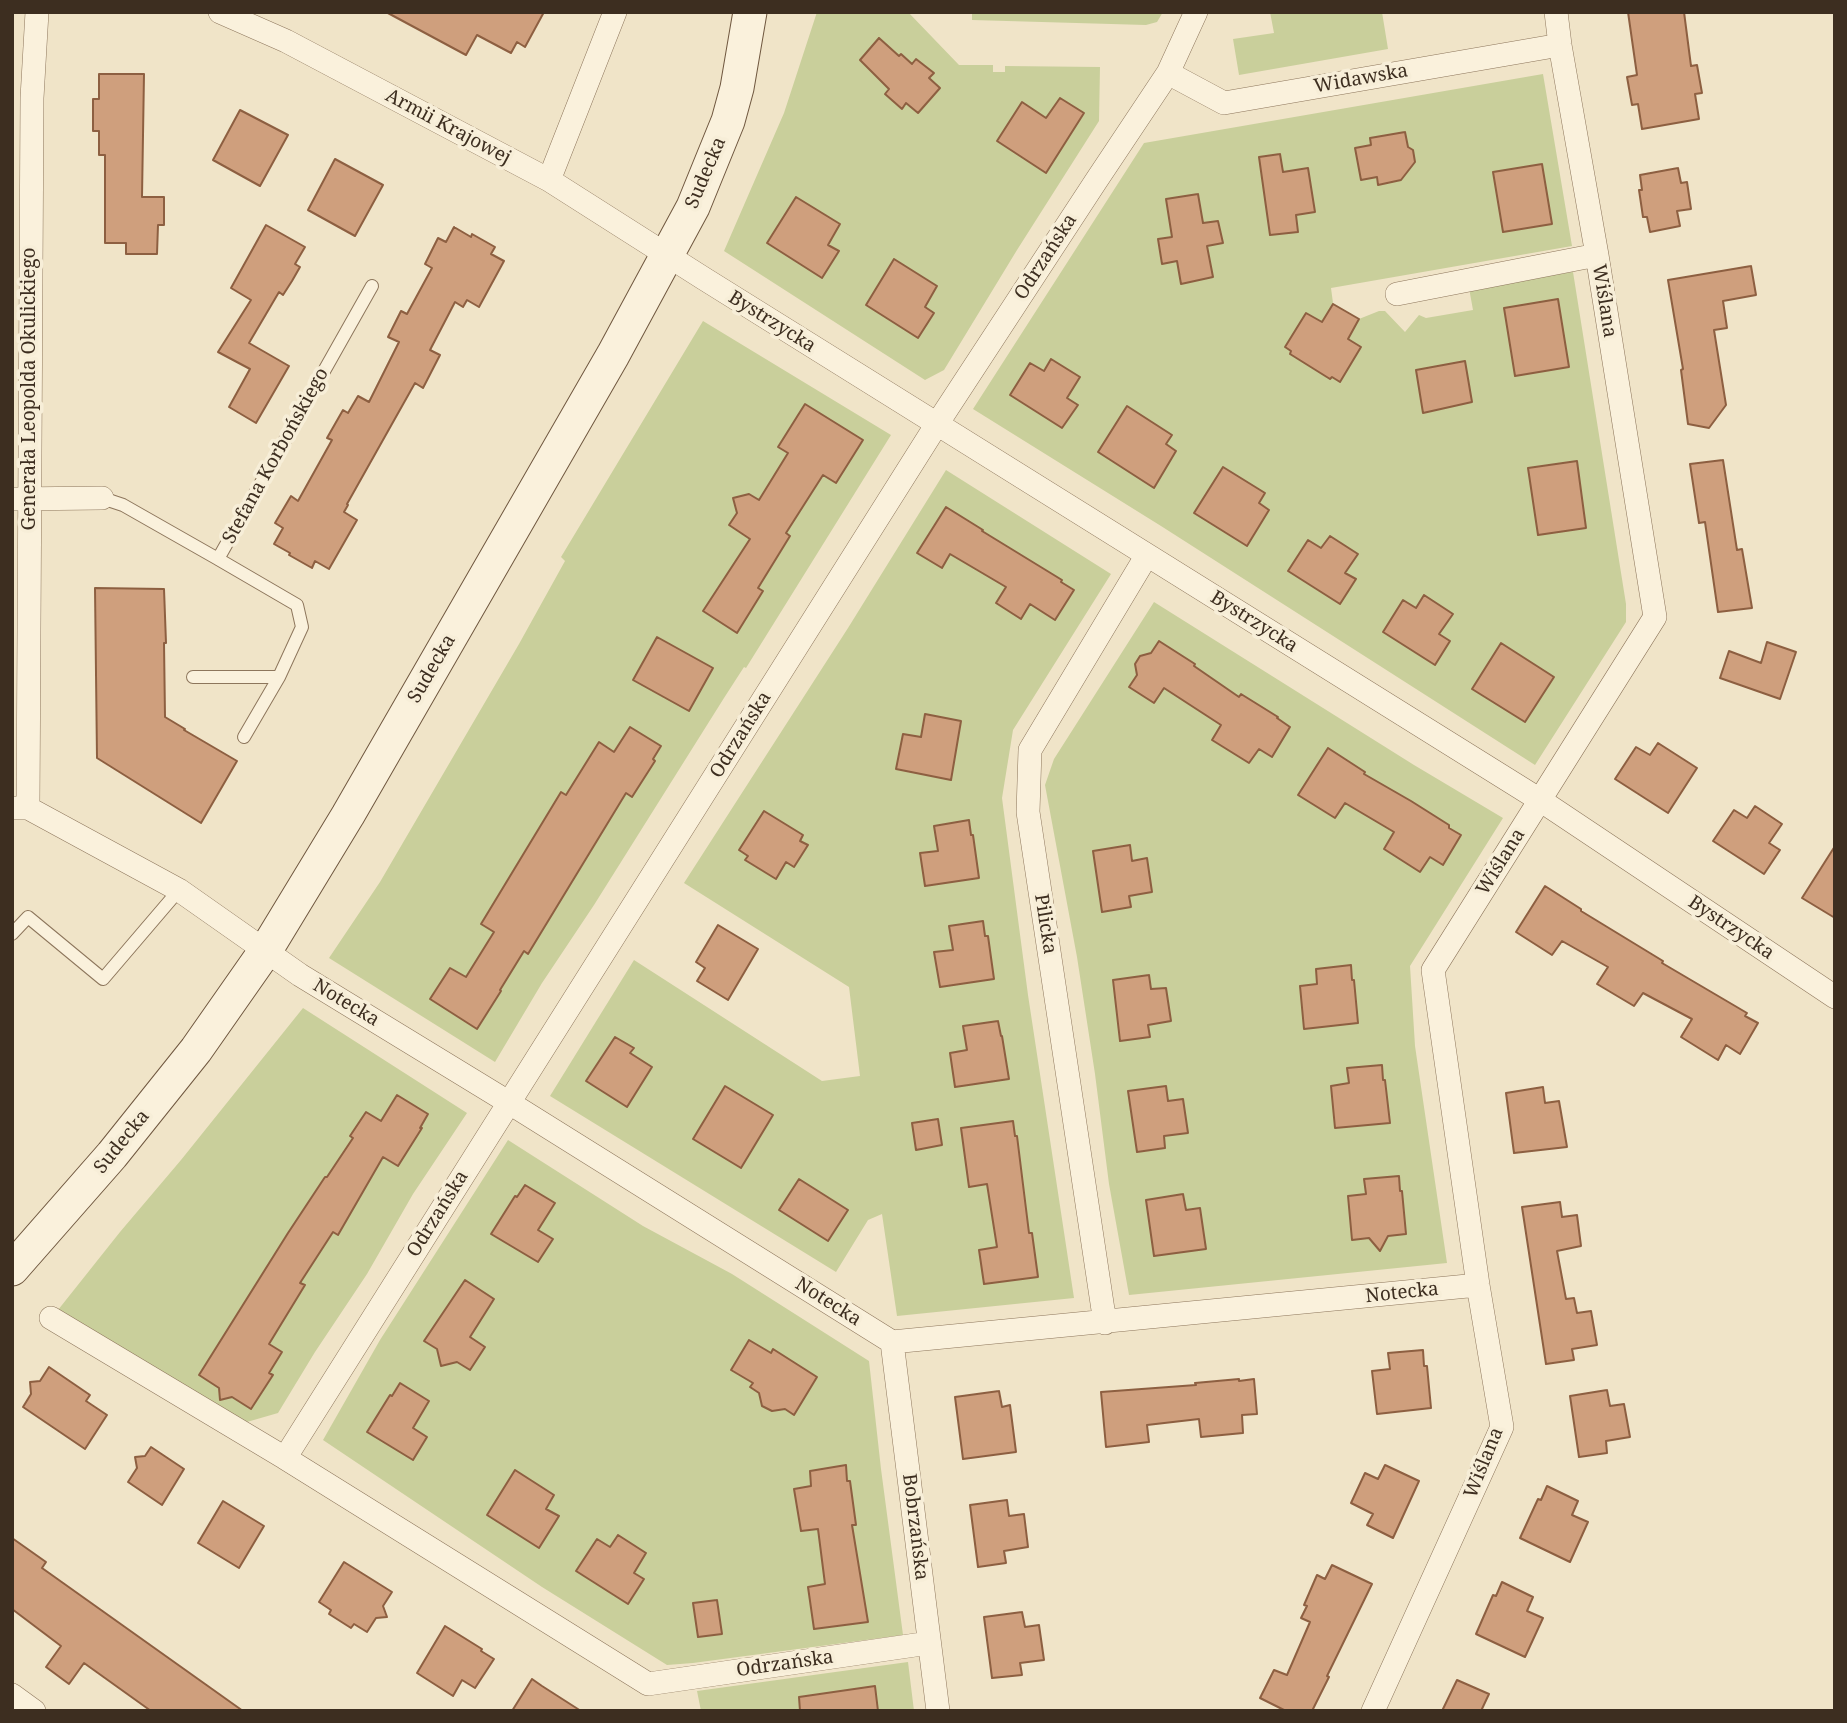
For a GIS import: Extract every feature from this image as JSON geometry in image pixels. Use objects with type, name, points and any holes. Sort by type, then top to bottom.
[{"type":"street","name":"Generała Leopolda Okulickiego","points":[[20,808],[21,500],[32,98],[37,12]]},
{"type":"street","name":"Armii Krajowej","points":[[220,12],[286,41],[549,180],[667,255]]},
{"type":"street","points":[[549,180],[615,12]]},
{"type":"street","name":"Sudecka","points":[[12,1269],[113,1155],[196,1050],[266,950],[369,780],[613,355],[693,207],[728,121],[739,78],[750,12]]},
{"type":"street","name":"Odrzańska","points":[[285,1458],[937,424],[1168,73],[1196,12]]},
{"type":"street","name":"Wiślana","points":[[1373,1711],[1502,1427],[1478,1285],[1433,970],[1655,617],[1556,12]]},
{"type":"street","name":"Widawska","points":[[1168,73],[1224,103],[1560,44]]},
{"type":"street","name":"Bystrzycka","points":[[667,255],[1540,800],[1835,997]]},
{"type":"street","points":[[1397,294],[1597,255]]},
{"type":"street","name":"Stefana Korbońskiego","points":[[21,500],[102,498]]},
{"type":"street","name":"Pilicka","points":[[1105,1323],[1028,812],[1030,750],[1147,555]]},
{"type":"street","name":"Notecka","points":[[20,808],[178,890],[300,975],[892,1342],[1478,1285]]},
{"type":"street","name":"Odrzańska","points":[[51,1318],[285,1458],[648,1684],[929,1643]]},
{"type":"street","name":"Bobrzańska","points":[[892,1342],[938,1711]]},
{"type":"street","points":[[12,1695],[34,1711]]},
{"type":"lane","name":"Stefana Korbońskiego","points":[[102,498],[123,505],[218,559],[372,286]]},
{"type":"lane","points":[[218,559],[297,605],[302,627],[279,677],[244,737]]},
{"type":"lane","points":[[193,677],[279,677]]},
{"type":"lane","points":[[12,934],[28,917],[103,979],[178,890]]},
{"type":"green space","points":[[817,12],[908,12],[959,65],[993,65],[993,72],[1005,72],[1005,66],[1100,67],[1099,121],[944,370],[925,380],[724,251],[784,113]]},
{"type":"green space","points":[[972,12],[1163,12],[1157,22],[1146,25],[972,20]]},
{"type":"green space","points":[[1270,12],[1382,12],[1388,49],[1239,75],[1233,39],[1274,33]]},
{"type":"green space","points":[[1543,74],[1572,246],[1331,288],[1333,303],[1359,319],[1385,311],[1405,332],[1419,315],[1426,318],[1473,310],[1469,288],[1573,272],[1626,604],[1626,622],[1535,765],[973,409],[1144,143]]},
{"type":"green space","points":[[703,321],[891,435],[746,668],[744,667],[542,983],[495,1062],[329,958],[380,882],[519,644],[565,561],[561,557]]},
{"type":"green space","points":[[946,470],[1111,574],[1013,730],[1002,798],[1028,995],[1074,1298],[897,1316],[882,1214],[868,1220],[836,1272],[550,1096],[634,960],[822,1081],[860,1076],[849,987],[684,883]]},
{"type":"green space","points":[[1154,602],[1503,818],[1410,966],[1415,1046],[1447,1263],[1129,1295],[1109,1184],[1077,957],[1045,785],[1054,759]]},
{"type":"green space","points":[[303,1008],[467,1113],[413,1194],[367,1274],[278,1413],[240,1424],[58,1310]]},
{"type":"green space","points":[[508,1140],[643,1226],[732,1274],[869,1361],[903,1635],[667,1665],[542,1587],[323,1440],[380,1340]]},
{"type":"green space","points":[[908,1662],[914,1711],[701,1711],[697,1691]]},
{"type":"building","points":[[386,12],[544,12],[525,47],[517,42],[511,53],[477,35],[466,55]]},
{"type":"building","points":[[1628,12],[1684,12],[1691,66],[1697,65],[1702,93],[1695,94],[1699,119],[1642,129],[1638,104],[1632,105],[1627,77],[1637,75]]},
{"type":"building","points":[[879,38],[899,56],[901,54],[912,64],[916,59],[934,73],[929,78],[940,88],[918,113],[906,103],[902,109],[885,94],[889,89],[860,60]]},
{"type":"building","points":[[99,74],[144,74],[142,197],[164,197],[164,225],[158,225],[157,254],[126,254],[126,243],[105,243],[105,155],[99,155],[99,131],[93,131],[93,99],[99,99]]},
{"type":"building","points":[[1060,98],[1084,113],[1046,173],[997,141],[1022,102],[1046,118]]},
{"type":"building","points":[[240,110],[288,135],[260,186],[213,160]]},
{"type":"building","points":[[1405,132],[1415,162],[1401,180],[1378,185],[1377,177],[1361,180],[1355,148],[1371,145],[1370,138]]},
{"type":"building","points":[[1280,154],[1283,172],[1308,168],[1315,212],[1296,215],[1298,232],[1270,235],[1259,157]]},
{"type":"building","points":[[335,159],[383,185],[355,236],[308,210]]},
{"type":"building","points":[[1542,164],[1552,224],[1503,232],[1493,172]]},
{"type":"building","points":[[1678,168],[1681,183],[1687,182],[1691,209],[1677,211],[1680,226],[1650,232],[1647,217],[1643,217],[1640,175]]},
{"type":"building","points":[[1198,194],[1203,223],[1218,221],[1223,243],[1207,246],[1213,277],[1181,284],[1177,261],[1162,264],[1158,239],[1172,237],[1166,199]]},
{"type":"building","points":[[796,197],[840,224],[828,245],[839,251],[822,278],[767,243]]},
{"type":"building","points":[[266,225],[305,247],[295,264],[300,267],[292,281],[283,295],[279,292],[249,343],[289,366],[256,423],[229,407],[250,369],[218,352],[251,300],[231,288]]},
{"type":"building","points":[[454,227],[495,247],[491,254],[504,261],[479,307],[467,300],[463,307],[455,302],[430,350],[440,355],[423,388],[415,383],[347,504],[344,512],[357,520],[329,569],[315,561],[312,568],[274,544],[283,528],[275,523],[291,496],[298,501],[332,440],[327,438],[343,410],[348,413],[358,396],[369,402],[399,342],[388,337],[401,311],[407,314],[432,268],[425,264],[438,238],[446,242]]},
{"type":"building","points":[[894,259],[937,286],[925,307],[934,313],[918,338],[866,305]]},
{"type":"building","points":[[1751,266],[1756,295],[1723,301],[1727,328],[1714,330],[1726,405],[1709,428],[1688,424],[1683,369],[1668,280]]},
{"type":"building","points":[[1558,299],[1569,367],[1515,376],[1504,308]]},
{"type":"building","points":[[1333,304],[1359,319],[1348,339],[1361,347],[1340,382],[1332,377],[1330,379],[1290,354],[1291,351],[1285,347],[1306,313],[1322,322]]},
{"type":"building","points":[[1051,359],[1080,377],[1067,398],[1078,405],[1062,428],[1010,395],[1030,363],[1044,371]]},
{"type":"building","points":[[1465,361],[1472,402],[1423,413],[1416,370]]},
{"type":"building","points":[[805,404],[863,440],[836,483],[823,475],[786,533],[790,536],[758,588],[763,591],[737,633],[703,611],[750,539],[729,525],[737,513],[733,498],[749,494],[759,500],[788,453],[778,447]]},
{"type":"building","points":[[1127,406],[1172,435],[1166,444],[1176,451],[1154,488],[1098,452]]},
{"type":"building","points":[[1723,460],[1737,550],[1742,549],[1752,608],[1718,612],[1705,522],[1699,523],[1690,464]]},
{"type":"building","points":[[1577,461],[1586,528],[1538,535],[1528,468]]},
{"type":"building","points":[[1223,467],[1265,493],[1259,503],[1269,510],[1247,546],[1194,513]]},
{"type":"building","points":[[946,507],[1074,590],[1055,620],[1030,604],[1021,619],[996,603],[1006,587],[950,554],[942,568],[917,553]]},
{"type":"building","points":[[1330,536],[1358,554],[1345,573],[1356,579],[1340,604],[1288,571],[1308,540],[1321,548]]},
{"type":"building","points":[[95,588],[164,589],[165,717],[237,761],[201,823],[97,758]]},
{"type":"building","points":[[1424,595],[1453,614],[1439,634],[1450,641],[1435,665],[1383,632],[1403,600],[1416,608]]},
{"type":"building","points":[[657,637],[713,668],[689,711],[633,680]]},
{"type":"building","points":[[1159,641],[1239,697],[1241,694],[1290,727],[1272,757],[1259,749],[1249,763],[1212,740],[1221,725],[1164,688],[1154,703],[1129,687],[1137,675],[1135,664],[1140,656],[1151,653]]},
{"type":"building","points":[[1767,642],[1796,652],[1780,699],[1720,678],[1729,651],[1761,663]]},
{"type":"building","points":[[1501,643],[1554,677],[1525,722],[1472,689]]},
{"type":"building","points":[[925,714],[961,721],[951,780],[896,769],[903,734],[921,737]]},
{"type":"building","points":[[630,727],[661,746],[653,759],[655,761],[632,797],[626,793],[528,954],[524,951],[477,1029],[430,999],[450,968],[466,977],[494,932],[481,924],[561,792],[566,795],[599,742],[614,752]]},
{"type":"building","points":[[1658,743],[1697,768],[1668,813],[1615,779],[1636,747],[1650,755]]},
{"type":"building","points":[[1328,748],[1461,835],[1443,865],[1430,857],[1420,872],[1384,849],[1394,832],[1345,803],[1335,818],[1298,795]]},
{"type":"building","points":[[1755,806],[1782,824],[1769,843],[1780,850],[1764,874],[1713,841],[1734,810],[1747,818]]},
{"type":"building","points":[[764,811],[803,835],[800,841],[808,845],[794,867],[786,862],[776,879],[745,860],[748,856],[739,850]]},
{"type":"building","points":[[969,820],[979,878],[925,886],[920,853],[938,851],[934,826]]},
{"type":"building","points":[[1130,845],[1132,861],[1147,858],[1152,892],[1129,896],[1131,907],[1102,912],[1093,851]]},
{"type":"building","points":[[1835,846],[1835,918],[1802,898]]},
{"type":"building","points":[[1545,886],[1663,961],[1662,963],[1747,1013],[1745,1016],[1758,1023],[1740,1054],[1726,1045],[1718,1060],[1681,1037],[1692,1019],[1643,993],[1634,1006],[1597,984],[1608,967],[1562,941],[1552,955],[1516,932]]},
{"type":"building","points":[[983,921],[985,936],[988,936],[994,979],[940,987],[934,952],[953,950],[949,926]]},
{"type":"building","points":[[718,925],[758,949],[728,1000],[697,981],[705,968],[696,962]]},
{"type":"building","points":[[1351,965],[1358,1023],[1304,1029],[1300,986],[1317,984],[1316,969]]},
{"type":"building","points":[[1149,975],[1151,989],[1166,988],[1171,1021],[1148,1025],[1150,1037],[1120,1041],[1113,980]]},
{"type":"building","points":[[998,1021],[1009,1079],[955,1087],[950,1053],[967,1050],[963,1026]]},
{"type":"building","points":[[615,1037],[634,1048],[630,1053],[652,1067],[627,1107],[586,1081]]},
{"type":"building","points":[[1382,1065],[1390,1123],[1335,1128],[1331,1086],[1349,1083],[1347,1068]]},
{"type":"building","points":[[725,1086],[773,1115],[741,1168],[693,1139]]},
{"type":"building","points":[[1166,1086],[1168,1101],[1183,1099],[1188,1133],[1164,1136],[1165,1148],[1137,1152],[1128,1091]]},
{"type":"building","points":[[1543,1087],[1545,1103],[1559,1101],[1567,1147],[1514,1153],[1506,1093]]},
{"type":"building","points":[[397,1095],[428,1114],[422,1128],[398,1166],[383,1157],[338,1235],[333,1232],[300,1283],[305,1285],[269,1344],[282,1352],[269,1373],[273,1375],[251,1409],[232,1397],[220,1400],[219,1388],[199,1375],[288,1233],[353,1138],[350,1136],[366,1112],[381,1121]]},
{"type":"building","points":[[938,1119],[942,1145],[916,1150],[912,1123]]},
{"type":"building","points":[[1013,1121],[1038,1277],[984,1284],[979,1250],[997,1247],[987,1184],[969,1187],[961,1128]]},
{"type":"building","points":[[1399,1176],[1406,1234],[1388,1236],[1380,1251],[1369,1238],[1352,1240],[1348,1196],[1366,1194],[1364,1179]]},
{"type":"building","points":[[799,1179],[848,1210],[828,1241],[779,1210]]},
{"type":"building","points":[[525,1185],[555,1203],[538,1230],[553,1239],[538,1262],[491,1234]]},
{"type":"building","points":[[1183,1194],[1186,1210],[1200,1208],[1206,1249],[1154,1256],[1146,1200]]},
{"type":"building","points":[[1560,1202],[1562,1217],[1577,1215],[1581,1246],[1557,1251],[1566,1299],[1574,1298],[1577,1313],[1591,1311],[1597,1345],[1572,1349],[1574,1360],[1546,1364],[1522,1207]]},
{"type":"building","points":[[465,1280],[494,1299],[470,1337],[485,1347],[470,1370],[457,1362],[441,1366],[437,1349],[424,1341]]},
{"type":"building","points":[[749,1340],[771,1353],[773,1349],[817,1377],[794,1415],[785,1409],[772,1411],[762,1406],[759,1393],[750,1387],[753,1383],[731,1370]]},
{"type":"building","points":[[1423,1350],[1431,1408],[1377,1414],[1372,1371],[1390,1369],[1388,1353]]},
{"type":"building","points":[[49,1367],[90,1395],[86,1401],[107,1415],[85,1449],[23,1407],[31,1394],[30,1382],[40,1381]]},
{"type":"building","points":[[1254,1379],[1257,1414],[1242,1415],[1243,1433],[1201,1437],[1199,1419],[1147,1425],[1149,1442],[1106,1447],[1101,1392]]},
{"type":"building","points":[[400,1383],[429,1401],[413,1428],[427,1437],[413,1460],[367,1432]]},
{"type":"building","points":[[1607,1390],[1610,1406],[1624,1404],[1630,1437],[1606,1441],[1607,1453],[1579,1457],[1570,1396]]},
{"type":"building","points":[[999,1391],[1002,1407],[1010,1405],[1016,1452],[963,1459],[955,1397]]},
{"type":"building","points":[[151,1447],[184,1469],[162,1505],[128,1482],[137,1468],[135,1457],[145,1456]]},
{"type":"building","points":[[846,1465],[856,1525],[852,1525],[868,1622],[814,1629],[808,1587],[825,1584],[818,1529],[801,1531],[794,1489],[811,1486],[810,1471]]},
{"type":"building","points":[[1385,1465],[1419,1481],[1393,1538],[1367,1525],[1373,1514],[1351,1503],[1365,1473],[1378,1479]]},
{"type":"building","points":[[515,1470],[554,1495],[546,1509],[559,1516],[539,1548],[487,1515]]},
{"type":"building","points":[[1547,1486],[1578,1501],[1572,1515],[1588,1522],[1570,1562],[1520,1538]]},
{"type":"building","points":[[1007,1500],[1009,1516],[1024,1514],[1028,1547],[1004,1551],[1006,1563],[978,1567],[970,1505]]},
{"type":"building","points":[[223,1501],[264,1526],[239,1568],[198,1543]]},
{"type":"building","points":[[618,1535],[646,1553],[634,1573],[644,1579],[628,1604],[576,1571],[597,1539],[610,1547]]},
{"type":"building","points":[[12,1538],[46,1562],[42,1568],[243,1711],[151,1711],[84,1663],[69,1684],[46,1667],[61,1646],[12,1609]]},
{"type":"building","points":[[344,1562],[392,1592],[383,1606],[387,1617],[376,1618],[367,1632],[354,1624],[351,1628],[329,1614],[331,1610],[319,1602]]},
{"type":"building","points":[[1332,1565],[1372,1584],[1312,1711],[1286,1711],[1260,1698],[1274,1670],[1287,1675],[1310,1622],[1301,1618],[1307,1606],[1304,1605],[1317,1575],[1325,1579]]},
{"type":"building","points":[[1502,1582],[1533,1597],[1527,1611],[1543,1618],[1525,1657],[1476,1634],[1493,1595],[1496,1596]]},
{"type":"building","points":[[717,1600],[722,1634],[698,1637],[693,1603]]},
{"type":"building","points":[[1022,1612],[1025,1627],[1039,1625],[1044,1660],[1020,1663],[1022,1675],[992,1678],[984,1617]]},
{"type":"building","points":[[445,1626],[494,1659],[475,1688],[462,1680],[453,1696],[417,1673]]},
{"type":"building","points":[[532,1679],[542,1686],[581,1711],[512,1711]]},
{"type":"building","points":[[1457,1680],[1489,1694],[1481,1711],[1442,1711]]},
{"type":"building","points":[[875,1686],[878,1711],[800,1711],[799,1697]]}]
